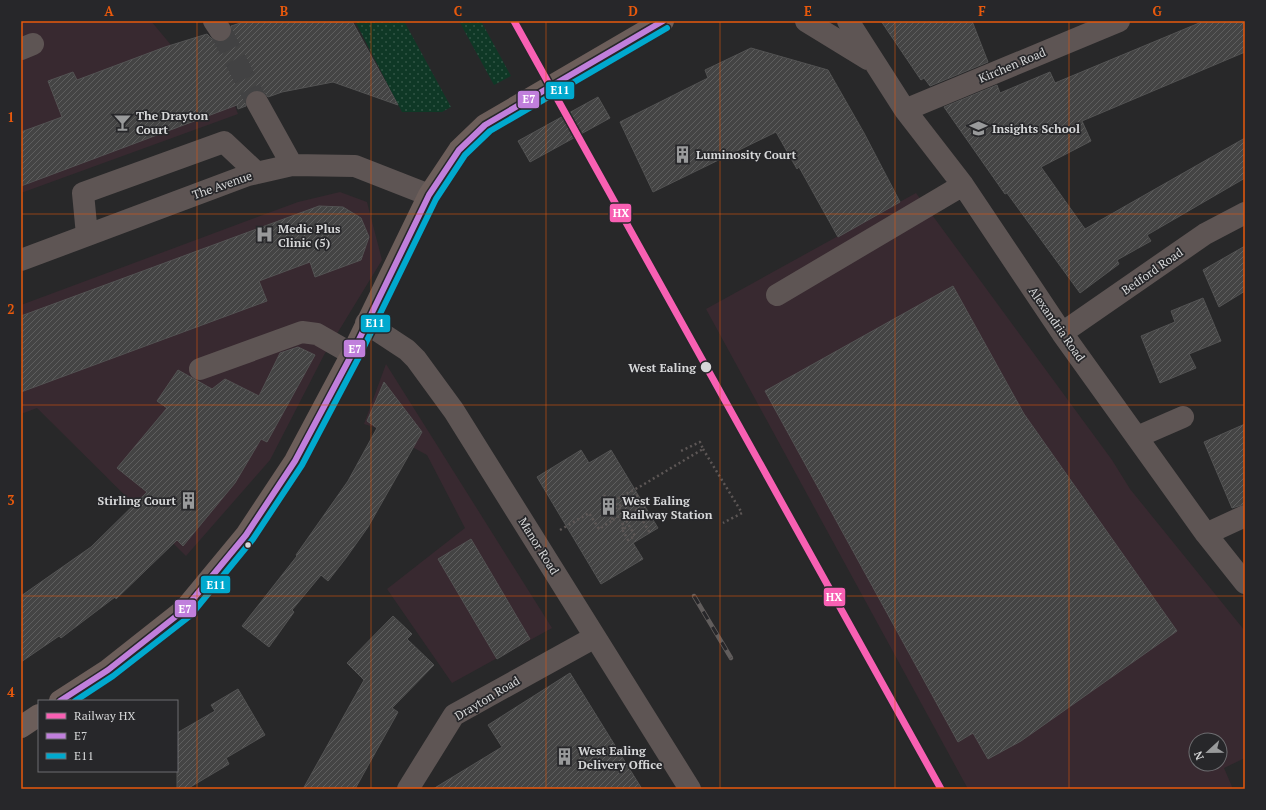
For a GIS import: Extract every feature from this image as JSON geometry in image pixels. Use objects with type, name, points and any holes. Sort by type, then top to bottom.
[{"type":"main road","points":[[62,700],[108,670],[188,604],[246,535],[295,461],[352,354],[429,195],[458,150],[485,125],[656,25]]},
{"type":"main road","points":[[21,727],[38,716]]},
{"type":"street","name":"Alexandria Road","points":[[806,21],[873,62]]},
{"type":"street","name":"Alexandria Road","points":[[848,21],[905,110],[963,186],[1062,333],[1206,534],[1245,583]]},
{"type":"street","name":"Kirchen Road","points":[[905,110],[1119,21]]},
{"type":"street","points":[[257,102],[292,165]]},
{"type":"street","points":[[87,235],[83,193],[224,142],[257,173]]},
{"type":"street","name":"The Avenue","points":[[21,260],[257,173],[292,165],[355,166],[429,195]]},
{"type":"street","points":[[776,295],[963,186]]},
{"type":"street","name":"Bedford Road","points":[[1062,333],[1205,234],[1245,213]]},
{"type":"street","name":"Manor Road","points":[[366,323],[407,350],[416,359],[454,412],[690,789]]},
{"type":"street","points":[[200,369],[302,332],[317,334],[352,354]]},
{"type":"street","points":[[1137,437],[1183,417]]},
{"type":"street","points":[[1206,534],[1245,516]]},
{"type":"street","name":"Drayton Road","points":[[408,789],[454,715],[595,637]]},
{"type":"path","points":[[681,451],[700,442],[742,513],[723,523]]},
{"type":"path","points":[[613,520],[603,503],[632,491],[704,449]]},
{"type":"path","points":[[604,494],[613,510],[638,495]]},
{"type":"path","points":[[614,499],[636,536],[628,540],[622,530],[626,528],[629,526],[635,536],[630,539],[621,525],[639,514]]},
{"type":"path","points":[[630,499],[650,533]]},
{"type":"path","points":[[538,544],[589,513],[599,529],[619,516],[626,528]]},
{"type":"shaded area","points":[[21,21],[151,21],[171,45],[220,66],[238,114],[21,193]]},
{"type":"shaded area","points":[[340,192],[367,202],[382,260],[324,355],[270,460],[186,556],[37,408],[21,414],[21,305],[298,202]]},
{"type":"shaded area","points":[[916,193],[1112,460],[1130,489],[1245,631],[1245,758],[1228,766],[1228,732],[1188,732],[1188,772],[1226,772],[1233,789],[968,789],[706,309]]},
{"type":"shaded area","points":[[386,364],[552,628],[452,683],[387,589],[465,528],[427,455],[377,428],[364,424]]},
{"type":"green space","points":[[355,21],[404,21],[451,107],[442,112],[402,112]]},
{"type":"green space","points":[[459,21],[481,21],[511,76],[494,85]]},
{"type":"building","points":[[247,21],[352,21],[398,105],[333,82],[282,92],[268,97],[264,92],[257,90],[251,91],[247,95],[245,101],[246,106],[238,109],[237,105],[21,186],[21,132],[62,117],[48,81],[73,72],[77,80],[165,47],[207,34],[214,41],[221,42],[227,40],[231,36],[231,26]]},
{"type":"building","points":[[881,21],[972,21],[988,62],[930,86],[924,78],[921,80]]},
{"type":"building","points":[[1204,21],[1245,21],[1245,52],[1082,121],[1091,141],[1041,167],[1085,229],[1245,138],[1245,178],[1147,235],[1151,241],[1117,260],[1119,264],[1080,293],[1007,193],[1005,194],[944,107],[997,85],[1000,93],[1050,72],[1055,83]]},
{"type":"building","name":"Luminosity Court","points":[[751,48],[828,70],[864,133],[900,202],[838,237],[799,167],[797,169],[776,132],[653,192],[620,122],[708,78],[705,70]]},
{"type":"building","points":[[598,97],[610,118],[530,162],[518,141]]},
{"type":"building","points":[[319,206],[343,207],[361,218],[369,237],[361,260],[315,277],[310,262],[259,281],[267,301],[21,392],[21,316]]},
{"type":"building","points":[[1245,246],[1245,291],[1219,307],[1203,270]]},
{"type":"building","points":[[953,286],[1024,414],[1177,631],[1021,741],[988,759],[973,733],[958,742],[765,391]]},
{"type":"building","points":[[1203,298],[1221,341],[1189,354],[1196,368],[1160,383],[1141,336],[1175,322],[1171,311]]},
{"type":"building","points":[[298,347],[315,355],[267,442],[261,439],[235,483],[183,546],[177,540],[116,599],[115,597],[61,638],[59,636],[21,662],[21,596],[91,547],[147,492],[117,468],[167,408],[157,401],[178,370],[212,389],[225,379],[259,396],[280,353]]},
{"type":"building","points":[[384,382],[422,432],[368,527],[346,558],[328,581],[321,575],[292,610],[294,612],[269,647],[242,626],[297,556],[296,555],[348,481],[377,428],[367,421]]},
{"type":"building","points":[[1245,424],[1245,504],[1232,508],[1204,442]]},
{"type":"building","name":"West Ealing Railway Station","points":[[581,450],[589,463],[611,450],[658,528],[633,543],[643,559],[601,584],[537,477]]},
{"type":"building","points":[[471,539],[530,639],[497,659],[438,559]]},
{"type":"building","points":[[393,616],[412,634],[407,639],[434,665],[392,708],[398,712],[355,789],[303,789],[364,680],[347,663]]},
{"type":"building","name":"West Ealing Delivery Office","points":[[570,673],[642,789],[433,789],[502,747],[488,725]]},
{"type":"building","points":[[238,689],[265,735],[226,758],[229,764],[187,789],[177,789],[178,732],[215,711],[211,705]]},
{"type":"tunnel","points":[[220,30],[257,102]]},
{"type":"railway","points":[[694,596],[731,658]]},
{"type":"rail line","name":"HX","points":[[514,21],[941,789]]},
{"type":"transit line","name":"E7","points":[[62,700],[108,670],[184,610],[246,535],[295,461],[352,354],[429,195],[459,150],[485,125],[663,21]]},
{"type":"transit line","name":"E11","points":[[77,700],[113,676],[190,616],[253,539],[302,465],[359,357],[436,199],[465,155],[490,131],[667,28]]},
{"type":"place","name":"The Drayton Court","points":[[123,122]]},
{"type":"place","name":"Insights School","points":[[979,128]]},
{"type":"place","name":"Luminosity Court","points":[[683,154]]},
{"type":"place","name":"Medic Plus Clinic (5)","points":[[265,235]]},
{"type":"place","name":"West Ealing","points":[[706,367]]},
{"type":"place","name":"Stirling Court","points":[[189,500]]},
{"type":"place","name":"West Ealing Railway Station","points":[[609,507]]},
{"type":"place","name":"West Ealing Delivery Office","points":[[565,757]]}]
